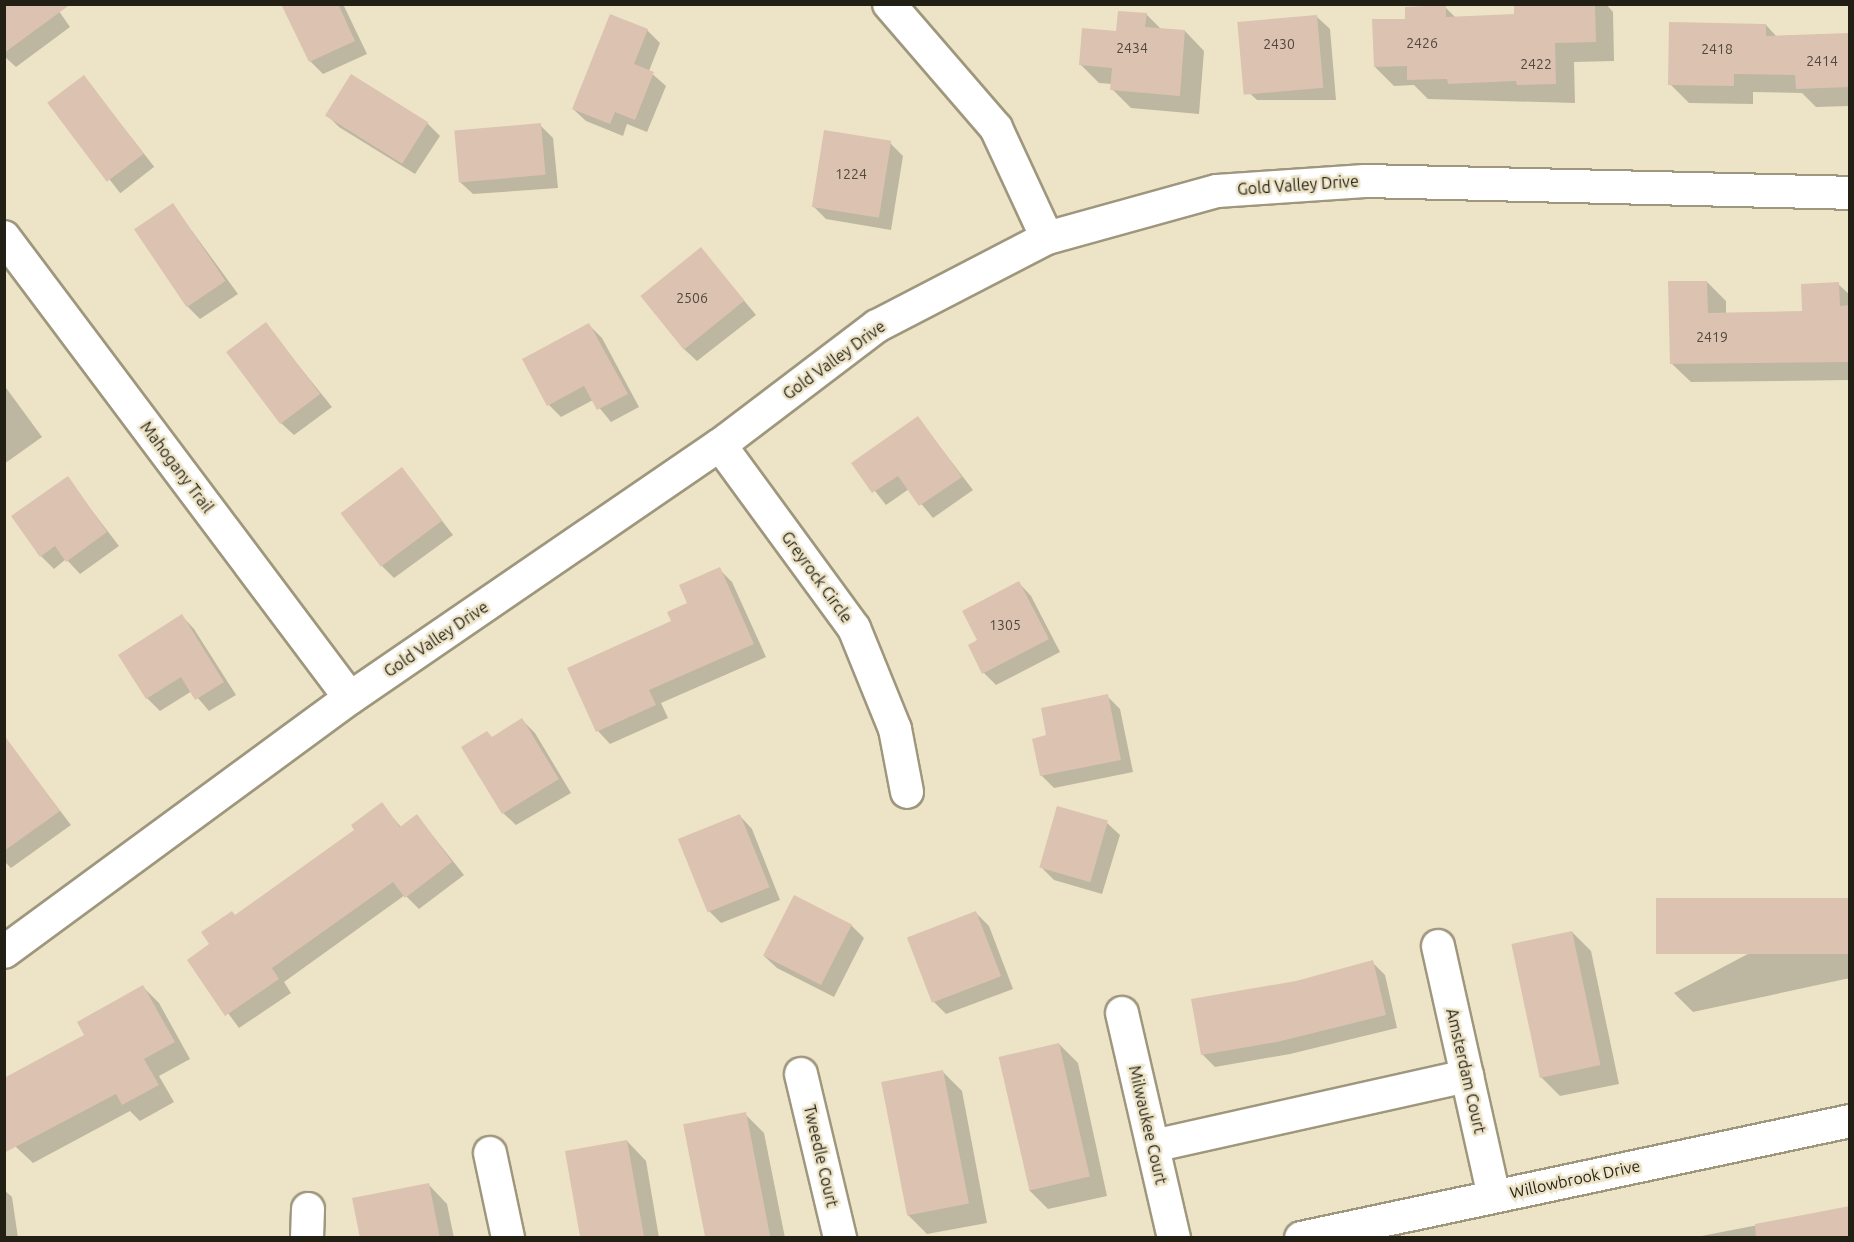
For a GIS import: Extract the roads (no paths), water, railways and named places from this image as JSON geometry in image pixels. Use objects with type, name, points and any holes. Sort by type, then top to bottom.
[{"type":"street","points":[[889,4],[996,128],[1047,238]]},
{"type":"street","name":"Gold Valley Drive","points":[[4,952],[350,698],[720,445],[877,326],[1047,238],[1217,191],[1365,181],[1850,193]]},
{"type":"street","name":"Mahogany Trail","points":[[4,237],[350,698]]},
{"type":"street","name":"Greyrock Circle","points":[[720,445],[854,628],[895,729],[907,792]]},
{"type":"street","name":"Amsterdam Court","points":[[1438,946],[1494,1196]]},
{"type":"street","name":"Milwaukee Court","points":[[1122,1013],[1174,1238]]},
{"type":"street","name":"Tweedle Court","points":[[801,1074],[840,1238]]},
{"type":"street","points":[[1153,1146],[1467,1076]]},
{"type":"street","name":"Willowbrook Drive","points":[[1301,1238],[1850,1120]]},
{"type":"street","points":[[490,1153],[508,1238]]}]
